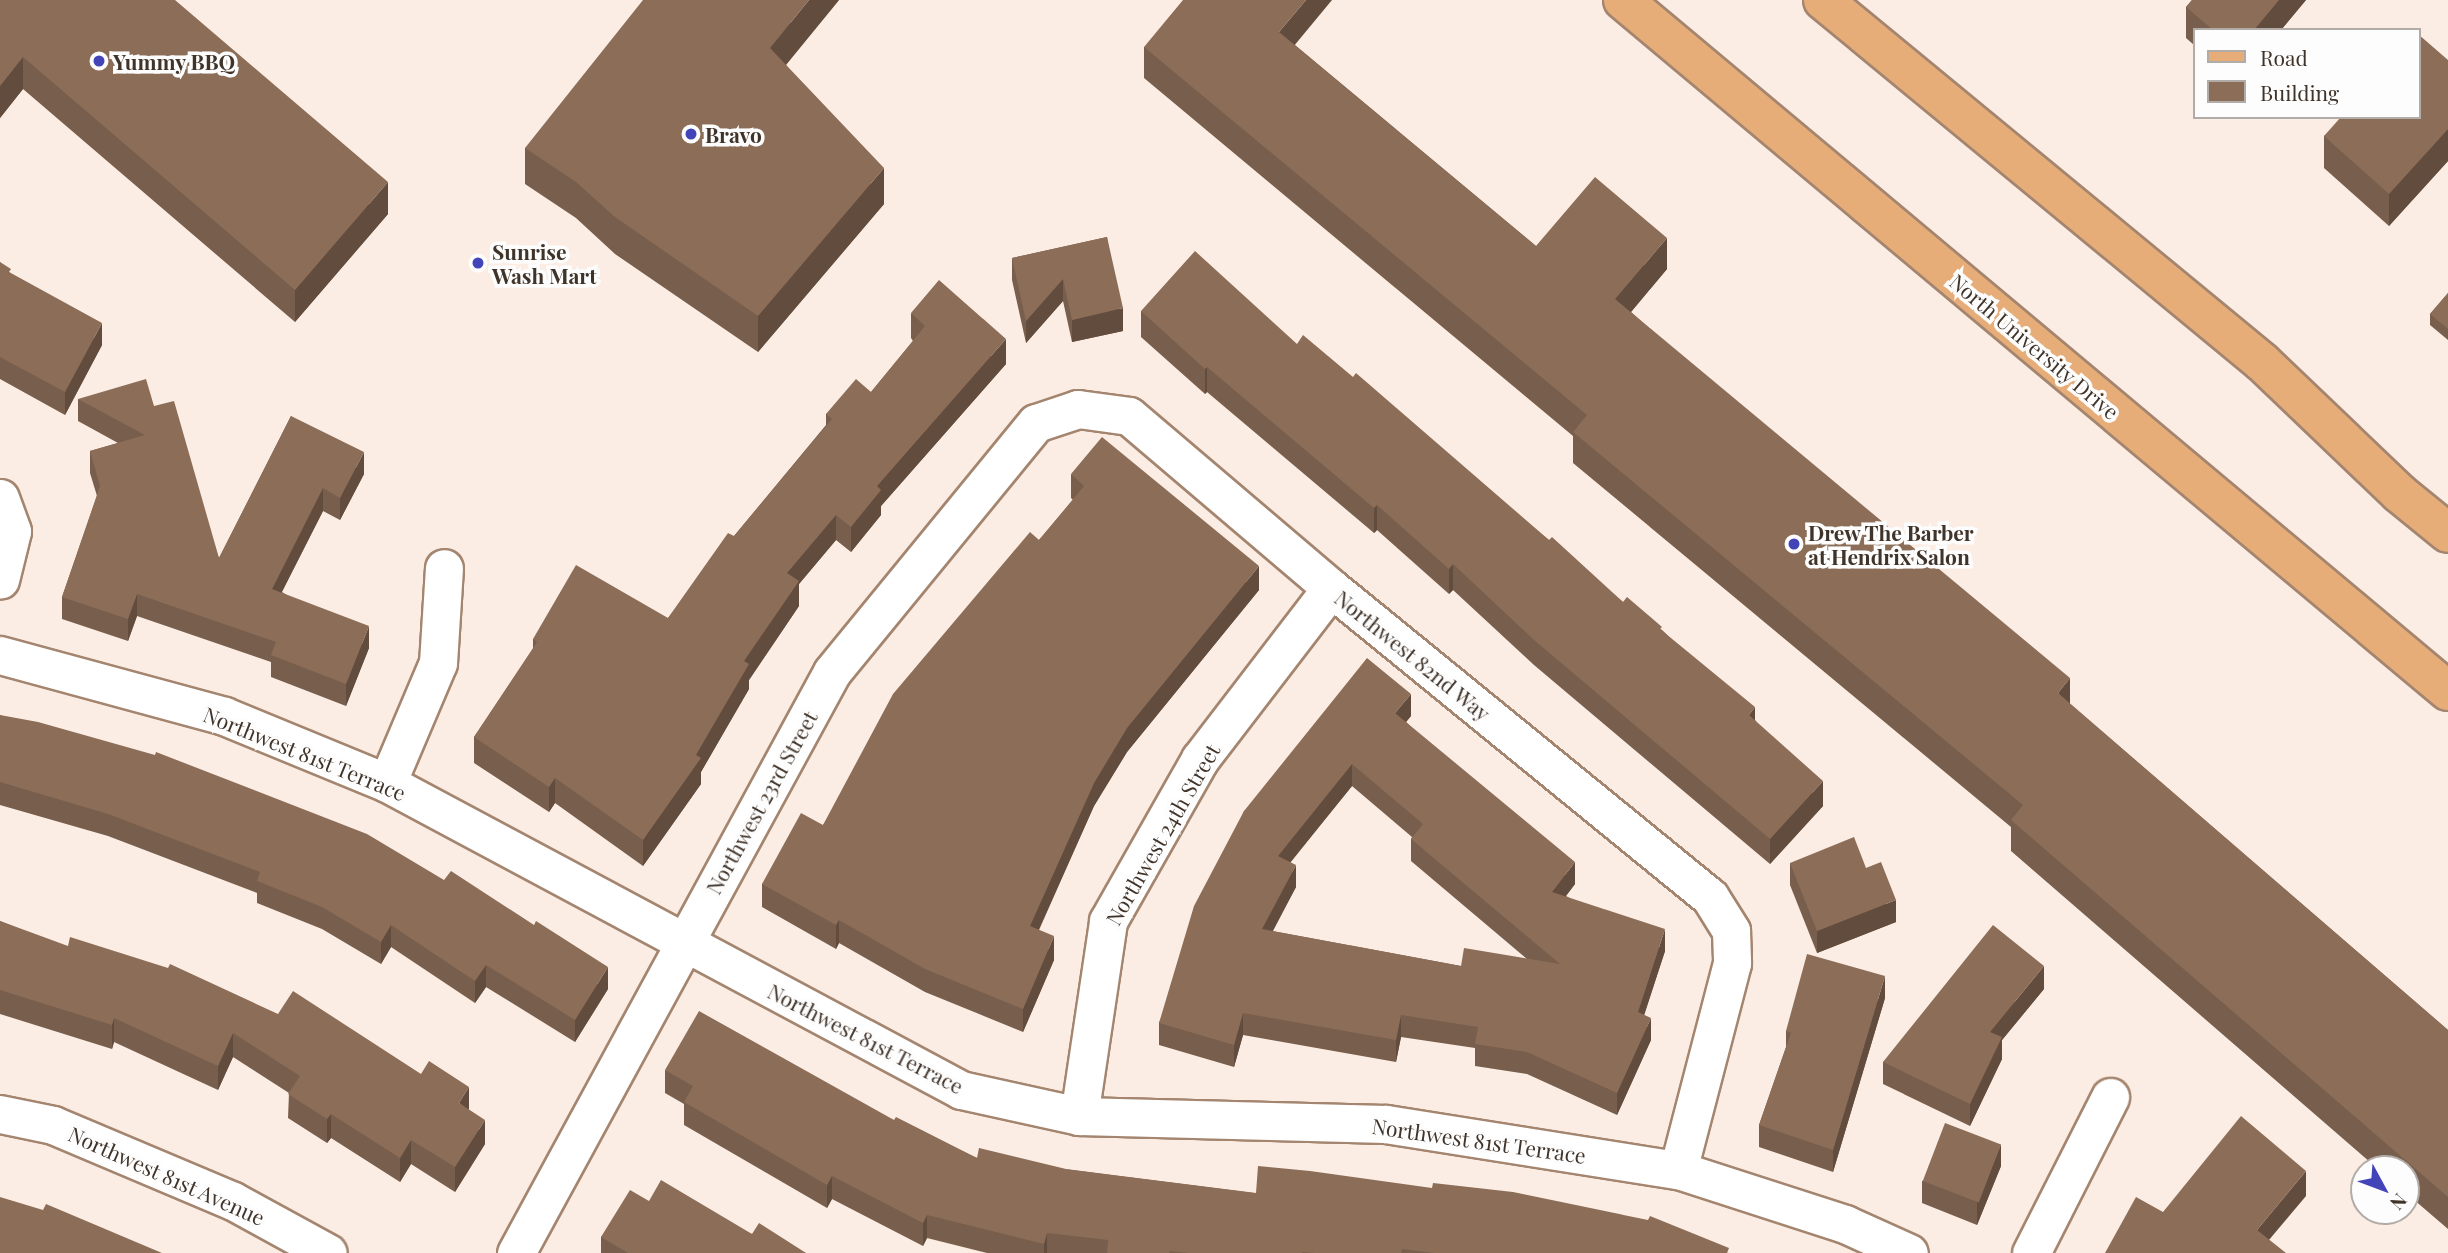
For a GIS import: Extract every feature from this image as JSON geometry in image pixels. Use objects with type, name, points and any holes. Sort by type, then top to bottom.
[{"type":"main road","name":"North University Drive","points":[[1622,0],[2448,691]]},
{"type":"main road","points":[[1823,0],[2262,362],[2399,493],[2448,533]]},
{"type":"street","name":"Northwest 82nd Way","points":[[1078,409],[1129,416],[1331,588],[1710,897],[1731,931],[1732,963],[1678,1170]]},
{"type":"street","name":"Northwest 23rd Street","points":[[516,1253],[832,672],[1036,423],[1078,409]]},
{"type":"street","points":[[0,498],[12,531],[0,580]]},
{"type":"street","points":[[387,783],[438,663],[444,568]]},
{"type":"street","name":"Northwest 24th Street","points":[[1079,1116],[1108,921],[1200,759],[1331,588]]},
{"type":"street","name":"Northwest 81st Terrace","points":[[0,656],[225,716],[387,783],[683,944],[961,1090],[1079,1116],[1386,1124],[1678,1170],[1845,1224],[1909,1253]]},
{"type":"street","points":[[2031,1253],[2110,1097]]},
{"type":"street","name":"Northwest 81st Avenue","points":[[0,1114],[53,1125],[220,1195],[328,1253]]},
{"type":"building","points":[[0,0],[175,0],[388,182],[295,290],[23,57],[0,86]]},
{"type":"building","name":"Bravo","points":[[643,0],[809,0],[770,48],[884,168],[758,316],[615,217],[576,182],[525,148]]},
{"type":"building","points":[[1183,0],[1306,0],[1279,32],[1536,246],[1595,177],[1667,238],[1615,299],[2070,678],[2058,693],[2448,1030],[2448,1197],[2420,1173],[2420,1155],[2399,1155],[2011,820],[2023,805],[1573,432],[1587,415],[1144,47]]},
{"type":"building","points":[[2192,0],[2279,0],[2256,28],[2211,28],[2186,7]]},
{"type":"building","points":[[2420,36],[2448,60],[2448,129],[2389,194],[2324,136],[2339,119],[2420,119]]},
{"type":"building","points":[[1107,237],[1123,308],[1072,320],[1063,279],[1026,321],[1012,258]]},
{"type":"building","points":[[1195,251],[1297,344],[1303,335],[1353,377],[1356,373],[1549,540],[1552,537],[1623,602],[1627,597],[1662,627],[1660,629],[1755,707],[1749,715],[1823,781],[1770,839],[1534,640],[1453,564],[1449,569],[1377,505],[1374,508],[1207,367],[1205,369],[1141,311]]},
{"type":"building","points":[[0,262],[11,269],[9,272],[102,323],[65,392],[0,357]]},
{"type":"building","points":[[939,280],[1006,339],[877,486],[881,490],[851,527],[836,515],[787,573],[799,581],[744,661],[749,664],[696,755],[701,758],[643,840],[555,778],[549,787],[474,737],[537,642],[533,639],[576,565],[668,618],[728,533],[734,536],[832,419],[826,414],[856,379],[871,392],[925,326],[911,313]]},
{"type":"building","points":[[2448,293],[2448,329],[2430,314]]},
{"type":"building","points":[[146,379],[154,406],[174,401],[219,558],[291,416],[364,452],[340,498],[323,488],[272,589],[369,626],[346,684],[271,655],[276,642],[137,594],[128,619],[62,597],[100,486],[90,451],[145,435],[78,399]]},
{"type":"building","points":[[1102,437],[1259,566],[1127,728],[1094,783],[1030,926],[1054,936],[1023,1009],[925,969],[839,920],[836,925],[762,884],[801,813],[823,825],[893,694],[1030,532],[1039,540],[1084,486],[1071,474]]},
{"type":"building","points":[[1367,658],[1411,694],[1395,713],[1575,862],[1552,892],[1665,929],[1638,1012],[1651,1018],[1617,1093],[1527,1052],[1475,1044],[1478,1027],[1401,1015],[1396,1040],[1243,1013],[1234,1045],[1159,1023],[1194,906],[1244,811]],"holes":[[[1352,764],[1423,824],[1411,839],[1560,964],[1464,948],[1461,966],[1262,929],[1296,865],[1278,856]]]},
{"type":"building","points":[[0,715],[38,722],[155,755],[156,752],[367,834],[444,880],[451,871],[534,925],[536,921],[608,967],[575,1020],[486,965],[475,981],[391,925],[381,942],[322,907],[257,881],[260,872],[108,814],[0,782]]},
{"type":"building","points":[[1854,837],[1866,868],[1881,862],[1896,900],[1817,931],[1790,863]]},
{"type":"building","points":[[0,921],[68,946],[70,937],[168,968],[170,964],[278,1014],[293,991],[421,1074],[429,1061],[469,1087],[459,1103],[485,1120],[455,1167],[411,1140],[400,1158],[331,1114],[327,1119],[288,1094],[300,1076],[233,1033],[218,1066],[114,1018],[112,1025],[0,990]]},
{"type":"building","points":[[1993,925],[2044,966],[1990,1032],[2002,1037],[1970,1104],[1883,1062]]},
{"type":"building","points":[[1807,954],[1885,976],[1833,1150],[1759,1125],[1791,1033],[1786,1031]]},
{"type":"building","points":[[699,1011],[894,1120],[896,1117],[977,1158],[979,1148],[1066,1169],[1256,1193],[1258,1166],[1432,1188],[1433,1183],[1513,1192],[1648,1220],[1650,1216],[1729,1248],[1727,1253],[1434,1253],[1402,1249],[1401,1253],[1107,1253],[1108,1240],[1047,1233],[1044,1244],[927,1215],[923,1223],[832,1176],[827,1185],[684,1102],[693,1086],[665,1070]]},
{"type":"building","points":[[2241,1116],[2306,1171],[2257,1230],[2286,1253],[2105,1253],[2136,1197],[2163,1212]]},
{"type":"building","points":[[1945,1123],[2001,1145],[1979,1202],[1923,1181]]},
{"type":"building","points":[[661,1180],[752,1234],[759,1223],[806,1253],[628,1253],[601,1237],[630,1190],[649,1201]]},
{"type":"building","points":[[0,1197],[43,1210],[46,1204],[162,1253],[0,1253]]},
{"type":"place","name":"Yummy BBQ","points":[[99,61]]},
{"type":"place","name":"Bravo","points":[[691,134]]},
{"type":"place","name":"Sunrise Wash Mart","points":[[478,263]]},
{"type":"place","name":"Drew The Barber at Hendrix Salon","points":[[1794,544]]}]
